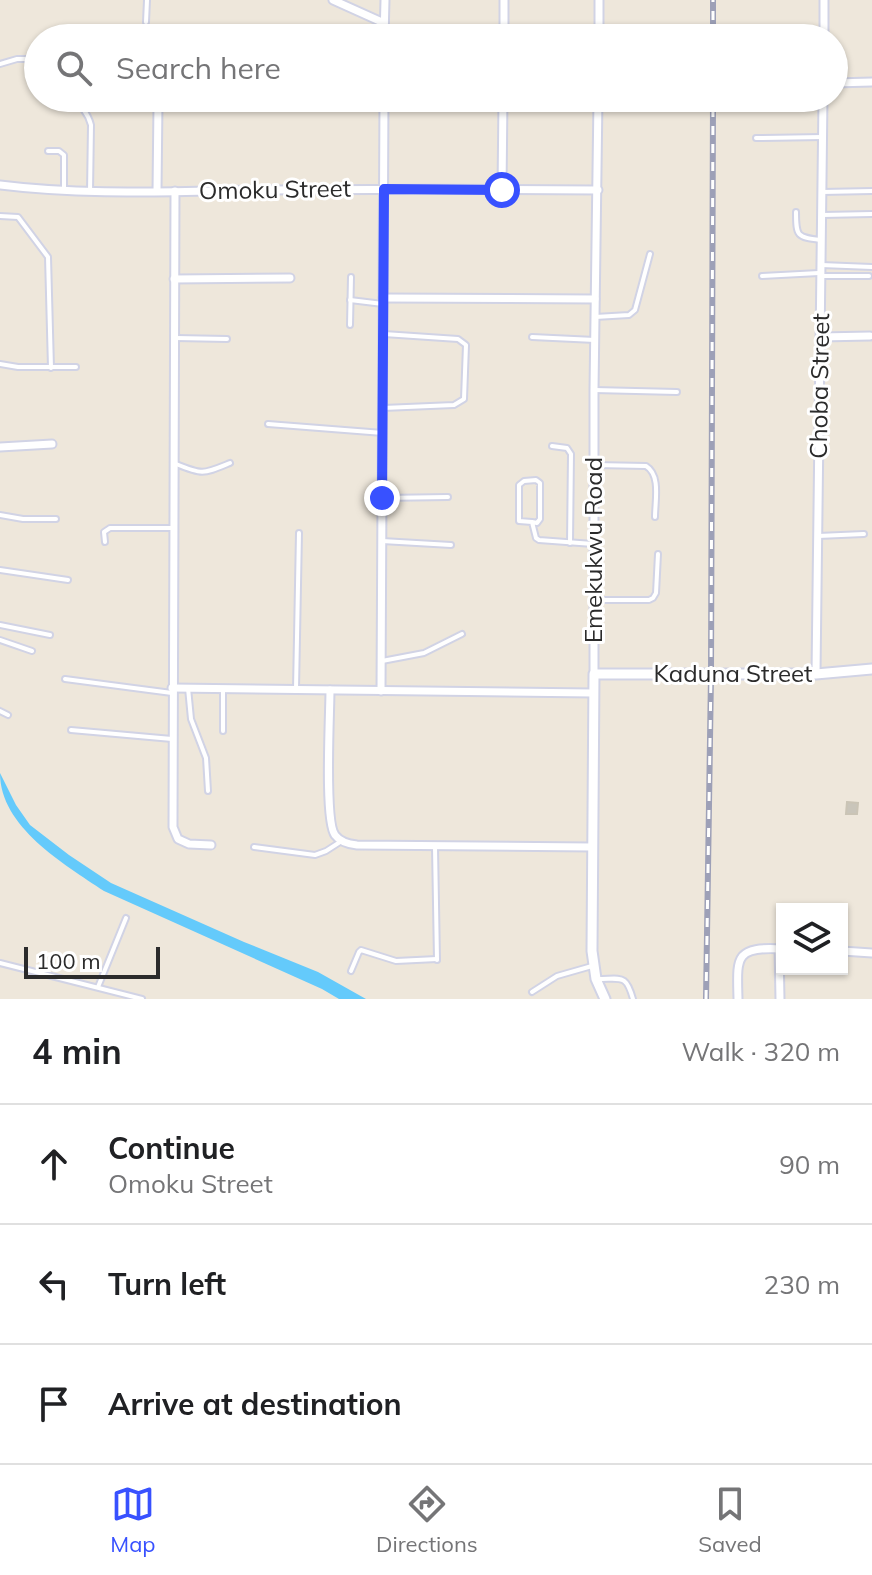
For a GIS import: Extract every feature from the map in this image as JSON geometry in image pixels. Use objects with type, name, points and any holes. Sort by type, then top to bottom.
[{"type":"street","points":[[333,0],[384,23],[385,0]]},
{"type":"street","points":[[504,0],[504,24]]},
{"type":"street","points":[[599,0],[599,24]]},
{"type":"street","points":[[824,0],[824,24]]},
{"type":"street","points":[[848,83],[872,82]]},
{"type":"street","points":[[157,191],[158,112]]},
{"type":"street","points":[[381,691],[384,112]]},
{"type":"street","points":[[502,190],[503,112]]},
{"type":"street","name":"Emekukwu Road","points":[[598,112],[592,951],[596,979],[605,999]]},
{"type":"street","name":"Choba Street","points":[[816,674],[823,112]]},
{"type":"street","name":"Omoku Street","points":[[0,185],[90,192],[598,190]]},
{"type":"street","points":[[175,191],[173,827],[178,839],[189,844],[211,845]]},
{"type":"street","points":[[174,279],[290,278]]},
{"type":"street","points":[[383,301],[595,299]]},
{"type":"street","points":[[820,337],[870,336]]},
{"type":"street","points":[[0,447],[52,444]]},
{"type":"street","name":"Kaduna Street","points":[[594,674],[816,674],[872,669]]},
{"type":"street","points":[[172,690],[593,693]]},
{"type":"street","points":[[330,690],[329,816],[336,837],[342,841],[357,845],[592,847]]},
{"type":"street","points":[[738,999],[737,963],[741,957],[760,947],[776,948]]},
{"type":"street","points":[[848,951],[872,953]]},
{"type":"street","points":[[780,975],[780,999]]},
{"type":"lane","points":[[146,22],[147,0]]},
{"type":"lane","points":[[0,64],[24,59]]},
{"type":"lane","points":[[85,112],[91,125],[90,192]]},
{"type":"lane","points":[[756,138],[823,137]]},
{"type":"lane","points":[[48,151],[59,151],[64,155],[64,190]]},
{"type":"lane","points":[[822,192],[872,191]]},
{"type":"lane","points":[[796,212],[796,231],[799,235],[821,240]]},
{"type":"lane","points":[[822,215],[872,214]]},
{"type":"lane","points":[[0,216],[18,217],[48,257],[51,368]]},
{"type":"lane","points":[[595,317],[629,315],[635,310],[650,254]]},
{"type":"lane","points":[[762,276],[872,267]]},
{"type":"lane","points":[[821,271],[869,276]]},
{"type":"lane","points":[[350,325],[351,277]]},
{"type":"lane","points":[[350,300],[383,301]]},
{"type":"lane","points":[[383,334],[458,339],[466,345],[464,399],[461,402],[454,405],[383,408]]},
{"type":"lane","points":[[532,337],[595,340]]},
{"type":"lane","points":[[174,338],[227,339]]},
{"type":"lane","points":[[0,364],[76,367]]},
{"type":"lane","points":[[594,390],[677,392]]},
{"type":"lane","points":[[268,424],[383,433]]},
{"type":"lane","points":[[552,446],[567,448],[571,454],[570,543]]},
{"type":"lane","points":[[173,463],[200,473],[230,463]]},
{"type":"lane","points":[[595,465],[650,467],[655,476],[655,517]]},
{"type":"lane","points":[[536,480],[540,483],[540,519],[537,523],[532,522],[519,521],[519,485],[524,481],[536,480]]},
{"type":"lane","points":[[382,498],[448,497]]},
{"type":"lane","points":[[0,515],[56,519]]},
{"type":"lane","points":[[532,522],[539,540],[594,544]]},
{"type":"lane","points":[[105,542],[106,529],[173,528]]},
{"type":"lane","points":[[296,689],[299,533]]},
{"type":"lane","points":[[818,536],[864,534]]},
{"type":"lane","points":[[382,541],[451,545]]},
{"type":"lane","points":[[594,600],[653,598],[656,593],[658,554]]},
{"type":"lane","points":[[0,570],[68,580]]},
{"type":"lane","points":[[0,625],[50,635]]},
{"type":"lane","points":[[382,661],[424,653],[462,634]]},
{"type":"lane","points":[[0,640],[32,651]]},
{"type":"lane","points":[[65,679],[172,690]]},
{"type":"lane","points":[[188,688],[191,719],[206,758],[208,791]]},
{"type":"lane","points":[[223,688],[223,731]]},
{"type":"lane","points":[[0,711],[8,715]]},
{"type":"lane","points":[[71,730],[172,739]]},
{"type":"lane","points":[[254,847],[315,855],[342,841]]},
{"type":"lane","points":[[351,971],[361,950],[396,961],[437,960],[435,846]]},
{"type":"lane","points":[[98,987],[126,918]]},
{"type":"lane","points":[[0,963],[142,999]]},
{"type":"lane","points":[[532,992],[557,976],[594,966]]},
{"type":"lane","points":[[596,979],[623,979],[633,999]]},
{"type":"water","points":[[0,773],[30,825],[111,883],[318,972],[366,999],[339,999],[104,891],[54,856],[22,827],[3,792]]},
{"type":"building","points":[[847,802],[858,803],[857,814],[846,814]]},
{"type":"railway","points":[[713,0],[713,24]]},
{"type":"railway","points":[[706,999],[711,675],[713,112]]},
{"type":"route","points":[[382,498],[384,189],[502,190]]}]
